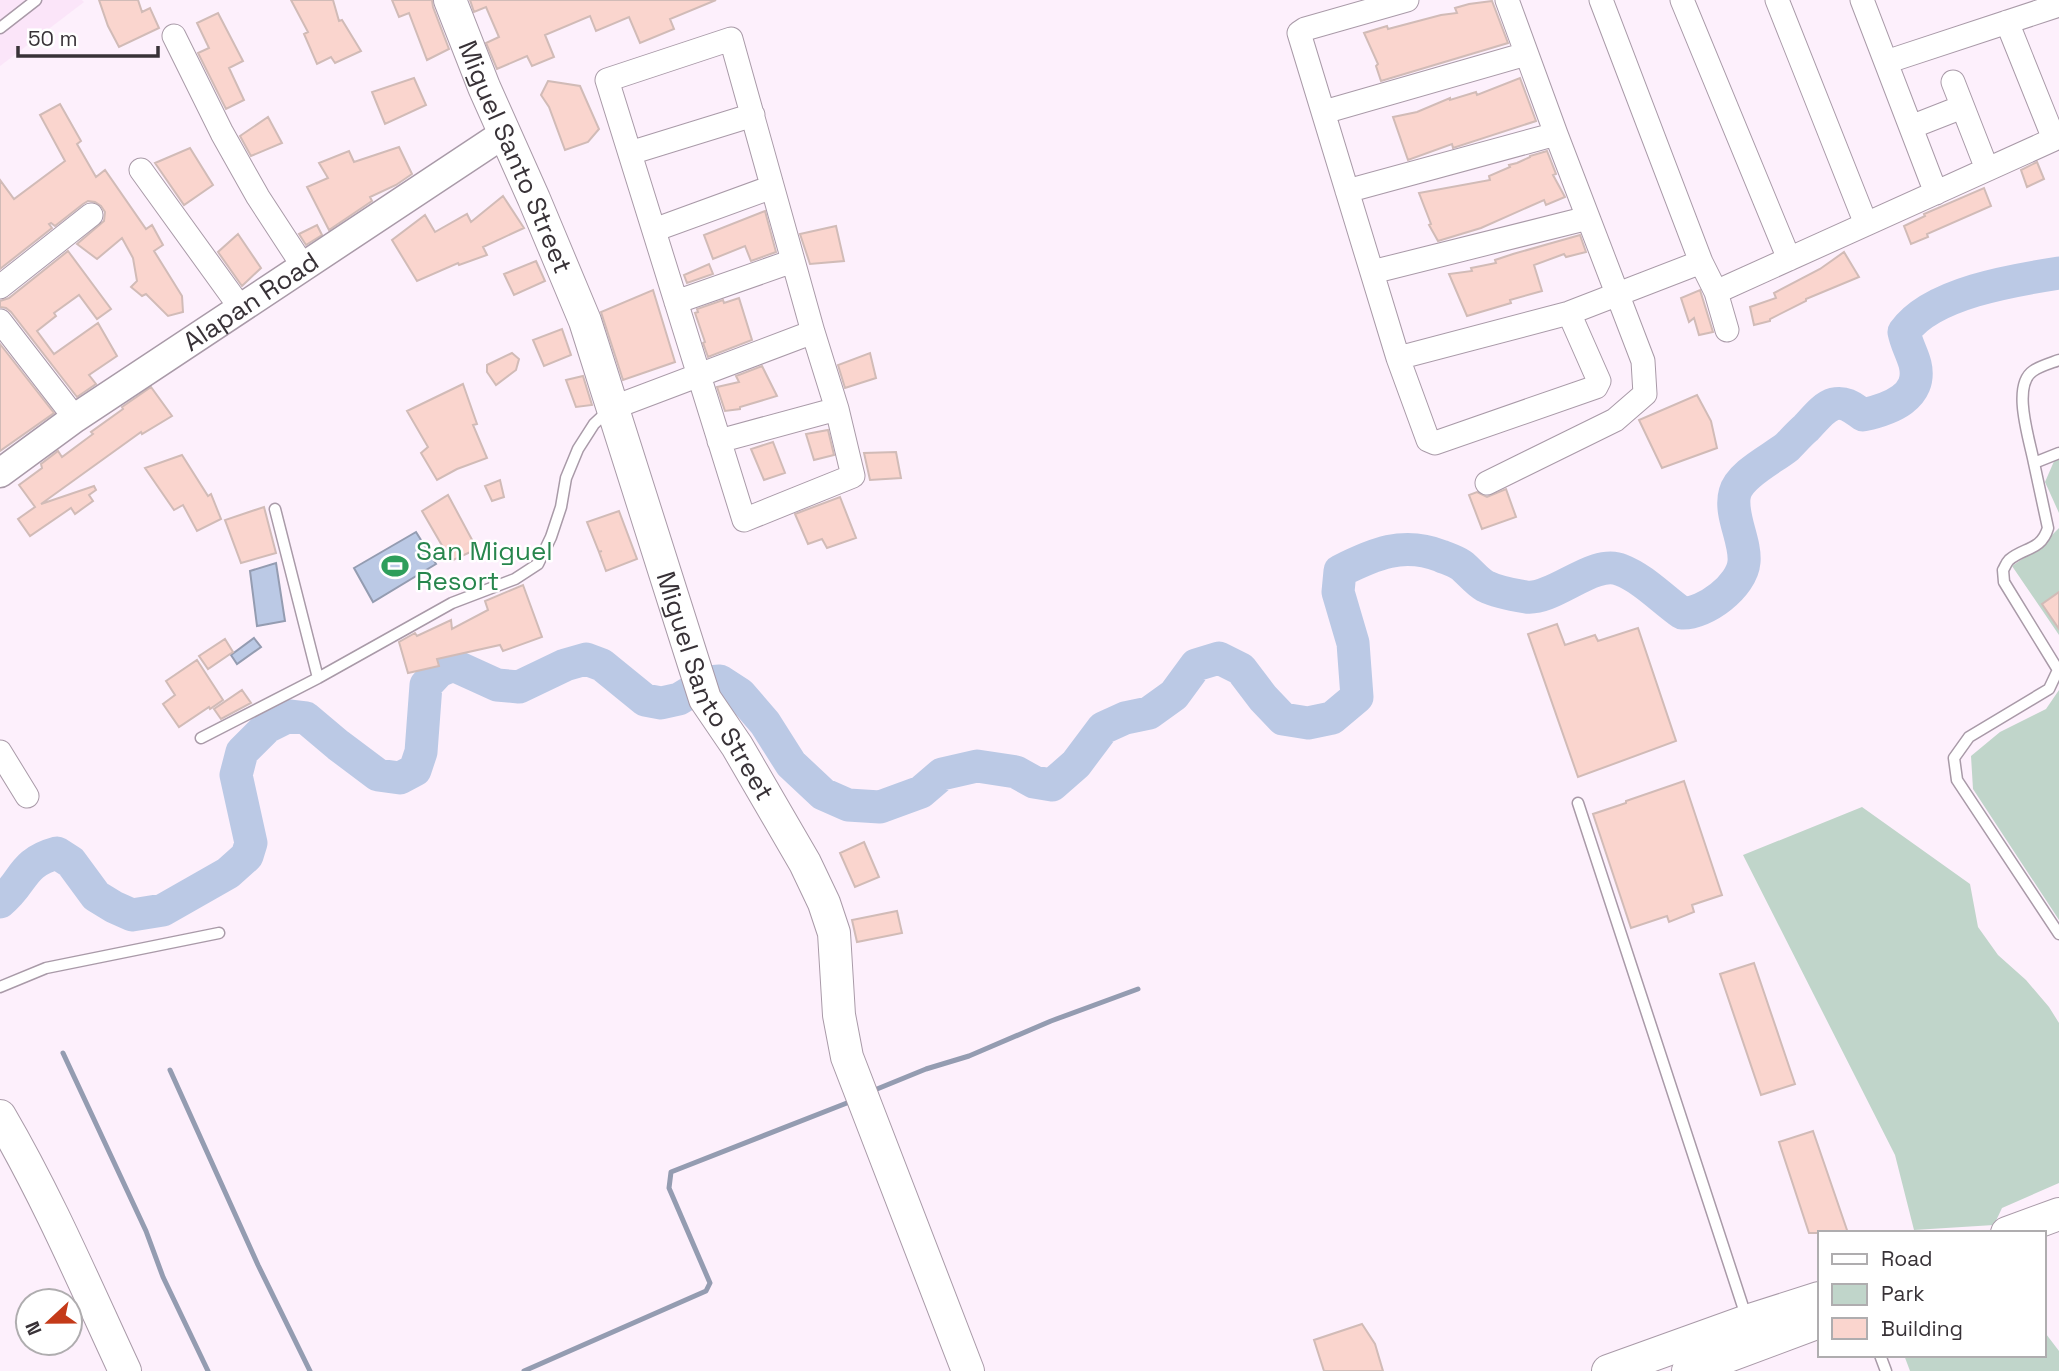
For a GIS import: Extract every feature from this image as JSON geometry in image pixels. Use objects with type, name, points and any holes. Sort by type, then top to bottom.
[{"type":"main road","name":"Miguel Santo Street","points":[[450,0],[594,345],[701,687],[805,863],[824,903],[834,933],[839,1015],[847,1057],[968,1371]]},
{"type":"main road","points":[[0,1116],[45,1199],[125,1371]]},
{"type":"main road","points":[[2012,1231],[2059,1214]]},
{"type":"main road","points":[[1688,1371],[1751,1333],[1818,1299]]},
{"type":"main road","points":[[1629,1368],[1751,1333],[1818,1322]]},
{"type":"street","points":[[1408,0],[1301,30],[1300,33],[1398,358],[1428,440],[1435,443],[1596,387],[1598,382],[1569,313]]},
{"type":"street","points":[[1487,483],[1615,421],[1645,394],[1643,361],[1507,0]]},
{"type":"street","points":[[1601,0],[1701,262],[1716,292],[1727,330]]},
{"type":"street","points":[[1682,0],[1790,258]]},
{"type":"street","points":[[1777,0],[1866,224]]},
{"type":"street","points":[[1863,0],[1936,193]]},
{"type":"street","points":[[1886,62],[2059,5]]},
{"type":"street","points":[[1716,292],[2057,138],[2007,22]]},
{"type":"street","points":[[174,36],[222,133],[258,197],[303,266]]},
{"type":"street","points":[[731,39],[853,476],[744,520],[630,153],[607,80],[731,39]]},
{"type":"street","points":[[1324,112],[1526,54]]},
{"type":"street","points":[[1953,82],[1987,169]]},
{"type":"street","points":[[1911,127],[1962,107]]},
{"type":"street","points":[[630,153],[754,115]]},
{"type":"street","name":"Alapan Road","points":[[0,473],[75,418],[505,133]]},
{"type":"street","points":[[1347,191],[1556,134]]},
{"type":"street","points":[[141,170],[240,307]]},
{"type":"street","points":[[654,230],[772,187]]},
{"type":"street","points":[[0,287],[91,215]]},
{"type":"street","points":[[1371,272],[1588,218]]},
{"type":"street","points":[[676,302],[793,261]]},
{"type":"street","points":[[1398,358],[1569,313],[1701,262]]},
{"type":"street","points":[[0,321],[75,418]]},
{"type":"street","points":[[612,408],[813,332]]},
{"type":"street","points":[[719,441],[836,409]]},
{"type":"street","points":[[0,752],[27,796]]},
{"type":"lane","points":[[0,28],[36,0]]},
{"type":"lane","points":[[2059,360],[2031,372],[2024,384],[2022,402],[2048,528],[2039,544],[2009,561],[2003,570],[2004,582],[2058,670],[2049,690],[1969,737],[1954,758],[1957,780],[2059,934]]},
{"type":"lane","points":[[201,738],[318,678],[452,603],[514,579],[538,564],[551,537],[561,507],[566,478],[578,449],[594,424],[612,408]]},
{"type":"lane","points":[[2034,463],[2059,453]]},
{"type":"lane","points":[[275,509],[318,678]]},
{"type":"lane","points":[[1578,803],[1751,1333]]},
{"type":"lane","points":[[0,987],[46,968],[219,933]]},
{"type":"shaded area","points":[[0,0],[82,0],[84,2],[0,66]]},
{"type":"green space","points":[[2059,458],[2059,513],[2045,482],[2055,459]]},
{"type":"green space","points":[[2059,528],[2059,635],[2012,566],[2040,547]]},
{"type":"green space","points":[[2059,690],[2059,920],[1973,789],[1971,756],[2000,732],[2046,709]]},
{"type":"green space","points":[[1862,807],[1970,884],[1978,927],[1998,955],[2026,980],[2059,1023],[2059,1183],[2002,1208],[1994,1225],[1914,1230],[1895,1155],[1743,855]]},
{"type":"green space","points":[[2045,1333],[2059,1351],[2059,1371],[1910,1371],[1905,1357],[2045,1357]]},
{"type":"water","name":"San Miguel Resort","points":[[416,532],[436,564],[373,602],[354,568]]},
{"type":"water","points":[[276,563],[285,621],[257,626],[250,571]]},
{"type":"water","points":[[254,638],[261,647],[237,664],[231,655]]},
{"type":"building","points":[[99,0],[138,0],[142,12],[150,8],[159,28],[119,47]]},
{"type":"building","points":[[291,0],[333,0],[339,21],[342,20],[361,51],[335,63],[331,57],[317,64],[304,34],[308,32]]},
{"type":"building","points":[[392,0],[432,0],[449,49],[427,60],[409,13],[399,17]]},
{"type":"building","points":[[470,0],[716,0],[670,19],[674,29],[640,43],[629,17],[596,31],[590,16],[545,35],[554,57],[532,66],[527,56],[497,69],[486,43],[499,37],[486,7],[474,12]]},
{"type":"building","points":[[1492,1],[1508,43],[1381,81],[1376,66],[1378,64],[1364,33],[1457,13],[1455,8]]},
{"type":"building","points":[[218,13],[243,61],[229,68],[244,100],[226,109],[198,53],[209,48],[197,23]]},
{"type":"building","points":[[414,78],[426,105],[385,124],[372,92]]},
{"type":"building","points":[[1520,78],[1536,121],[1453,148],[1452,144],[1408,160],[1393,117],[1417,112],[1450,98],[1476,92],[1477,95]]},
{"type":"building","points":[[548,81],[580,86],[599,129],[588,142],[565,150],[549,107],[541,95]]},
{"type":"building","points":[[60,104],[81,141],[77,144],[96,177],[105,170],[146,229],[152,225],[163,245],[154,251],[182,296],[183,312],[168,316],[146,294],[142,296],[131,287],[137,281],[133,258],[122,238],[97,259],[77,244],[104,221],[105,212],[95,202],[88,201],[83,204],[55,226],[49,224],[52,228],[0,269],[0,180],[14,199],[65,161],[40,115]]},
{"type":"building","points":[[268,117],[282,143],[251,156],[240,136]]},
{"type":"building","points":[[399,147],[412,174],[370,197],[372,201],[329,230],[307,187],[328,178],[319,163],[349,151],[354,162]]},
{"type":"building","points":[[190,148],[213,185],[184,205],[155,163]]},
{"type":"building","points":[[1547,151],[1556,174],[1553,175],[1565,197],[1546,205],[1544,200],[1481,228],[1438,241],[1429,225],[1431,224],[1419,193],[1490,180],[1489,176],[1510,167],[1509,165]]},
{"type":"building","points":[[2037,162],[2044,179],[2027,187],[2021,170]]},
{"type":"building","points":[[1984,188],[1991,206],[1927,234],[1928,237],[1911,244],[1904,226],[1925,216],[1924,214]]},
{"type":"building","points":[[503,196],[524,228],[483,247],[487,255],[459,265],[458,263],[417,281],[392,240],[425,215],[435,232],[467,214],[471,222]]},
{"type":"building","points":[[765,211],[776,252],[751,261],[745,246],[713,259],[704,235]]},
{"type":"building","points":[[317,225],[322,235],[306,245],[299,234]]},
{"type":"building","points":[[836,226],[844,261],[810,264],[800,234]]},
{"type":"building","points":[[238,234],[261,268],[242,286],[218,252]]},
{"type":"building","points":[[1580,235],[1586,252],[1566,257],[1564,254],[1534,265],[1542,291],[1467,316],[1449,274],[1472,271],[1471,268],[1496,263],[1495,260]]},
{"type":"building","points":[[68,251],[111,309],[97,319],[79,295],[54,313],[56,316],[37,331],[54,354],[98,323],[117,356],[89,375],[96,384],[77,397],[11,312],[0,307],[0,301],[9,298]]},
{"type":"building","points":[[1844,252],[1859,277],[1806,299],[1770,321],[1754,325],[1750,307],[1776,298],[1774,293],[1820,269]]},
{"type":"building","points":[[536,261],[545,281],[514,295],[504,274]]},
{"type":"building","points":[[709,264],[713,274],[687,283],[684,275]]},
{"type":"building","points":[[653,290],[675,362],[623,380],[601,312]]},
{"type":"building","points":[[1700,290],[1713,332],[1699,335],[1694,318],[1689,322],[1681,298]]},
{"type":"building","points":[[739,298],[752,340],[708,357],[695,313],[698,312],[697,309],[723,300],[724,303]]},
{"type":"building","points":[[562,329],[571,355],[544,366],[533,340]]},
{"type":"building","points":[[0,344],[54,413],[0,451]]},
{"type":"building","points":[[512,353],[519,359],[516,370],[496,385],[487,372],[487,365]]},
{"type":"building","points":[[870,353],[876,378],[845,388],[838,365]]},
{"type":"building","points":[[762,366],[777,396],[740,409],[725,411],[717,387],[739,382],[736,376]]},
{"type":"building","points":[[583,376],[592,405],[576,407],[566,380]]},
{"type":"building","points":[[463,384],[477,424],[473,425],[487,458],[437,480],[421,453],[428,447],[407,411]]},
{"type":"building","points":[[151,387],[172,416],[142,434],[141,432],[41,504],[94,486],[96,490],[89,495],[93,501],[75,514],[71,508],[30,536],[18,519],[35,507],[19,485],[42,468],[41,464],[58,451],[62,457],[123,409],[122,407]]},
{"type":"building","points":[[1697,395],[1711,421],[1717,448],[1662,468],[1639,420]]},
{"type":"building","points":[[828,430],[834,455],[814,460],[806,434]]},
{"type":"building","points":[[773,442],[785,473],[764,480],[751,449]]},
{"type":"building","points":[[896,452],[901,478],[870,480],[864,453]]},
{"type":"building","points":[[182,455],[208,496],[211,494],[221,519],[197,531],[183,505],[174,510],[145,468]]},
{"type":"building","points":[[500,480],[504,497],[492,501],[485,486]]},
{"type":"building","points":[[1506,489],[1516,517],[1482,529],[1469,495],[1477,492],[1487,497]]},
{"type":"building","points":[[448,495],[477,549],[451,561],[422,511]]},
{"type":"building","points":[[840,497],[856,538],[827,548],[822,539],[808,544],[795,514]]},
{"type":"building","points":[[264,507],[276,553],[241,563],[225,520]]},
{"type":"building","points":[[619,511],[637,559],[606,571],[587,522]]},
{"type":"building","points":[[523,585],[542,637],[503,651],[500,645],[437,659],[439,666],[408,673],[399,642],[451,620],[452,629],[488,610],[485,601]]},
{"type":"building","points":[[2059,592],[2059,629],[2042,604]]},
{"type":"building","points":[[1557,624],[1565,645],[1595,635],[1598,641],[1638,628],[1676,741],[1578,777],[1528,634]]},
{"type":"building","points":[[225,639],[233,652],[208,669],[199,656]]},
{"type":"building","points":[[197,660],[223,700],[179,727],[163,704],[175,695],[166,681]]},
{"type":"building","points":[[242,690],[251,703],[221,719],[214,709]]},
{"type":"building","points":[[1684,781],[1722,895],[1692,905],[1694,912],[1669,922],[1667,916],[1631,928],[1593,814]]},
{"type":"building","points":[[864,842],[879,877],[855,887],[840,853]]},
{"type":"building","points":[[897,911],[902,933],[857,942],[852,920]]},
{"type":"building","points":[[1754,963],[1795,1084],[1761,1095],[1720,974]]},
{"type":"building","points":[[1813,1131],[1847,1231],[1809,1233],[1779,1142]]},
{"type":"building","points":[[1362,1324],[1375,1344],[1383,1371],[1324,1371],[1314,1340]]},
{"type":"waterway","points":[[0,902],[29,868],[45,857],[57,853],[71,862],[96,896],[114,907],[132,915],[163,910],[228,873],[247,856],[251,843],[236,775],[242,752],[267,727],[289,716],[306,718],[378,775],[400,778],[415,770],[421,752],[426,685],[439,671],[453,665],[497,685],[519,687],[565,665],[586,659],[602,665],[645,700],[661,703],[679,699],[707,682],[720,681],[740,694],[765,723],[791,764],[823,794],[848,805],[880,807],[921,792],[942,774],[977,766],[1016,772],[1034,782],[1052,785],[1076,764],[1103,728],[1125,718],[1149,713],[1174,695],[1196,665],[1219,658],[1241,669],[1283,719],[1308,723],[1332,718],[1357,697],[1353,643],[1338,592],[1340,571],[1365,559],[1389,552],[1414,550],[1441,556],[1461,565],[1485,586],[1526,597],[1548,593],[1599,570],[1621,570],[1645,584],[1682,613],[1701,609],[1730,589],[1742,571],[1743,545],[1734,501],[1735,493],[1743,479],[1787,447],[1830,406],[1838,403],[1846,405],[1863,415],[1902,400],[1914,385],[1916,375],[1904,332],[1933,307],[1997,284],[2059,273]]},
{"type":"waterway","points":[[877,1089],[926,1069],[969,1056],[1051,1021],[1138,989]]},
{"type":"waterway","points":[[63,1053],[208,1371]]},
{"type":"waterway","points":[[170,1070],[258,1265],[310,1371]]},
{"type":"waterway","points":[[524,1371],[706,1291],[710,1283],[669,1188],[671,1172],[852,1101]]},
{"type":"place","name":"San Miguel Resort","points":[[395,566]]}]
